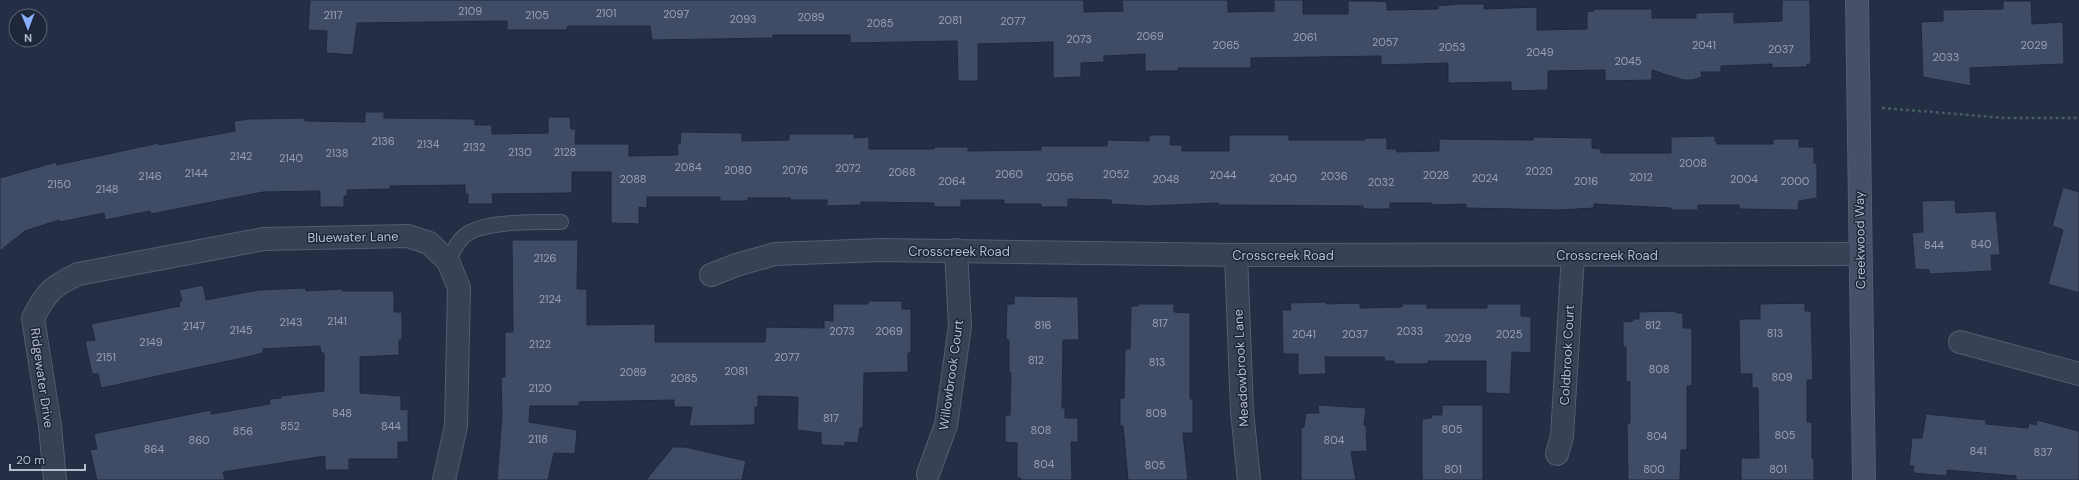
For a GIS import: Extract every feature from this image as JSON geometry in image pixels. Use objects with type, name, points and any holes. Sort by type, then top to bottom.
[{"type":"street","name":"Creekwood Way","points":[[1857,0],[1864,480]]},
{"type":"street","name":"Bluewater Lane","points":[[41,302],[57,284],[78,274],[264,240],[408,236],[429,243],[448,262],[459,288],[456,426],[444,480]]},
{"type":"street","name":"Crosscreek Road","points":[[711,275],[736,265],[776,254],[956,250],[1236,255],[1860,254]]},
{"type":"street","name":"Willowbrook Court","points":[[928,474],[946,425],[960,326],[956,250]]},
{"type":"street","name":"Meadowbrook Lane","points":[[1236,255],[1242,411],[1249,480]]},
{"type":"street","name":"Coldbrook Court","points":[[1557,454],[1562,436],[1573,255]]},
{"type":"street","name":"Ridgewater Drive","points":[[41,302],[33,318],[50,426],[55,480]]},
{"type":"street","points":[[1960,342],[2079,374]]},
{"type":"lane","points":[[448,262],[463,237],[477,230],[509,223],[561,222]]},
{"type":"path","points":[[1858,106],[2006,118],[2079,118]]},
{"type":"building","points":[[310,0],[1084,0],[1084,12],[1123,11],[1122,0],[1228,0],[1228,12],[1274,11],[1274,0],[1303,0],[1303,14],[1348,14],[1348,1],[1375,1],[1387,2],[1387,10],[1438,9],[1438,6],[1458,4],[1484,4],[1484,9],[1537,7],[1537,30],[1587,29],[1587,12],[1594,11],[1594,9],[1652,9],[1652,18],[1696,18],[1696,13],[1734,12],[1734,23],[1782,21],[1782,0],[1810,0],[1811,64],[1807,64],[1807,67],[1772,68],[1772,64],[1721,66],[1721,72],[1701,72],[1702,77],[1692,80],[1683,80],[1652,70],[1652,80],[1605,81],[1605,70],[1548,71],[1548,90],[1511,91],[1511,82],[1448,83],[1448,63],[1381,65],[1381,56],[1251,58],[1251,68],[1178,68],[1178,71],[1145,71],[1145,54],[1104,56],[1104,62],[1081,63],[1081,77],[1053,78],[1053,42],[978,44],[978,81],[958,81],[957,41],[850,43],[850,35],[773,35],[773,38],[652,40],[650,26],[568,26],[566,30],[507,30],[507,21],[357,23],[353,55],[326,53],[327,31],[308,30]]},
{"type":"building","points":[[2003,1],[2031,1],[2032,24],[2063,22],[2064,64],[1970,68],[1971,86],[1923,77],[1921,22],[1943,21],[1943,10],[2003,9]]},
{"type":"building","points":[[365,112],[384,112],[384,118],[475,119],[475,125],[492,125],[492,134],[548,133],[548,117],[570,117],[571,129],[576,129],[575,144],[629,144],[629,156],[678,155],[677,144],[680,144],[681,132],[742,133],[742,141],[789,140],[789,134],[854,134],[854,138],[869,137],[869,149],[934,149],[934,147],[968,147],[968,151],[1041,150],[1041,146],[1107,146],[1107,140],[1149,141],[1149,135],[1171,135],[1170,145],[1182,145],[1182,151],[1229,151],[1229,135],[1289,135],[1289,140],[1365,140],[1365,138],[1387,138],[1387,149],[1397,149],[1397,152],[1439,151],[1439,139],[1533,140],[1533,137],[1592,138],[1592,148],[1601,149],[1601,153],[1671,153],[1671,137],[1715,136],[1715,141],[1717,141],[1717,144],[1773,144],[1773,139],[1799,139],[1799,147],[1814,147],[1814,163],[1817,163],[1817,198],[1799,201],[1798,210],[1739,209],[1739,205],[1698,205],[1698,210],[1671,210],[1671,208],[1594,204],[1594,208],[1560,210],[1466,208],[1466,204],[1432,205],[1431,203],[1390,203],[1390,209],[1363,209],[1363,206],[1218,205],[1218,203],[1148,206],[1111,204],[1111,200],[1068,199],[1068,207],[1041,207],[1041,204],[1004,204],[1004,200],[961,200],[961,207],[934,207],[934,203],[861,202],[861,205],[827,206],[827,200],[790,200],[790,198],[748,198],[748,201],[720,201],[720,197],[647,197],[647,208],[639,207],[639,224],[611,223],[611,172],[572,172],[572,193],[492,194],[493,204],[468,204],[468,194],[465,194],[465,185],[390,186],[390,189],[347,190],[347,196],[344,196],[344,207],[320,207],[320,191],[263,192],[151,214],[150,211],[105,220],[104,213],[60,222],[59,220],[25,231],[0,251],[0,178],[56,162],[57,165],[159,143],[159,145],[235,131],[234,121],[250,119],[304,118],[305,121],[365,122]]},
{"type":"building","points":[[2063,187],[2079,192],[2079,293],[2048,284],[2063,230],[2052,226]]},
{"type":"building","points":[[1955,200],[1956,213],[1996,211],[2000,255],[1991,255],[1992,271],[1929,274],[1929,270],[1915,269],[1912,233],[1923,232],[1922,201]]},
{"type":"building","points":[[512,240],[578,240],[577,289],[587,289],[587,325],[655,324],[655,342],[765,342],[766,327],[824,328],[824,320],[833,321],[833,304],[868,304],[868,301],[902,301],[902,309],[911,309],[911,353],[908,353],[908,372],[864,373],[863,428],[860,428],[858,443],[845,442],[845,446],[821,445],[821,433],[797,430],[798,397],[758,396],[758,407],[755,407],[755,425],[689,426],[692,407],[674,407],[674,400],[579,402],[579,406],[530,406],[529,422],[577,430],[575,454],[554,453],[548,480],[497,480],[502,414],[501,377],[505,377],[505,332],[513,332]]},
{"type":"building","points":[[203,285],[206,300],[258,290],[305,288],[306,291],[343,289],[343,291],[394,291],[394,312],[402,312],[402,340],[399,340],[399,355],[360,357],[360,393],[401,396],[401,410],[408,409],[408,442],[398,442],[398,459],[349,459],[349,470],[325,470],[325,456],[223,472],[225,480],[97,480],[90,450],[97,449],[94,435],[97,433],[211,410],[211,414],[270,404],[269,399],[281,398],[281,396],[324,391],[324,353],[321,353],[320,346],[263,349],[263,353],[252,356],[101,388],[98,374],[92,374],[85,341],[95,340],[91,324],[180,306],[179,302],[182,301],[179,290]]},
{"type":"building","points":[[1014,296],[1078,297],[1079,340],[1063,340],[1062,408],[1065,408],[1065,418],[1078,418],[1078,442],[1071,442],[1072,480],[1021,480],[1021,478],[1017,478],[1017,443],[1005,442],[1005,415],[1010,415],[1011,373],[1009,373],[1009,340],[1006,339],[1007,304],[1014,304]]},
{"type":"building","points":[[1326,302],[1326,304],[1360,303],[1360,308],[1402,307],[1402,304],[1427,304],[1427,308],[1487,308],[1487,304],[1521,304],[1521,316],[1531,317],[1531,353],[1512,352],[1510,394],[1486,393],[1486,361],[1428,361],[1428,364],[1394,364],[1394,361],[1385,361],[1384,357],[1325,357],[1326,374],[1298,375],[1298,354],[1283,354],[1282,310],[1291,310],[1290,303]]},
{"type":"building","points":[[1805,303],[1805,311],[1811,311],[1813,380],[1807,380],[1807,422],[1812,422],[1812,458],[1814,458],[1814,480],[1741,480],[1741,458],[1759,458],[1758,388],[1752,388],[1752,374],[1740,374],[1739,319],[1760,319],[1760,304]]},
{"type":"building","points":[[1138,304],[1174,304],[1174,312],[1190,313],[1190,399],[1193,399],[1193,433],[1183,433],[1188,480],[1128,480],[1123,426],[1120,426],[1120,398],[1124,398],[1125,349],[1130,349],[1131,306],[1138,306]]},
{"type":"building","points":[[1676,311],[1676,313],[1683,313],[1683,328],[1692,328],[1692,386],[1687,386],[1687,450],[1681,450],[1680,480],[1628,480],[1627,423],[1630,423],[1630,382],[1626,381],[1626,347],[1623,347],[1623,322],[1639,319],[1639,312]]},
{"type":"building","points":[[1318,405],[1366,408],[1364,425],[1366,425],[1367,451],[1351,452],[1356,480],[1301,480],[1301,428],[1304,427],[1306,413],[1319,413]]},
{"type":"building","points":[[1442,405],[1483,405],[1483,480],[1422,480],[1422,419],[1431,418],[1432,415],[1442,415]]},
{"type":"building","points":[[1926,414],[1986,420],[1986,424],[2028,428],[2029,423],[2036,425],[2037,420],[2079,431],[2079,480],[2016,480],[2016,476],[1947,470],[1947,476],[1913,473],[1914,466],[1909,466],[1912,438],[1922,438]]},
{"type":"building","points":[[673,447],[685,447],[746,461],[742,480],[646,480]]}]
